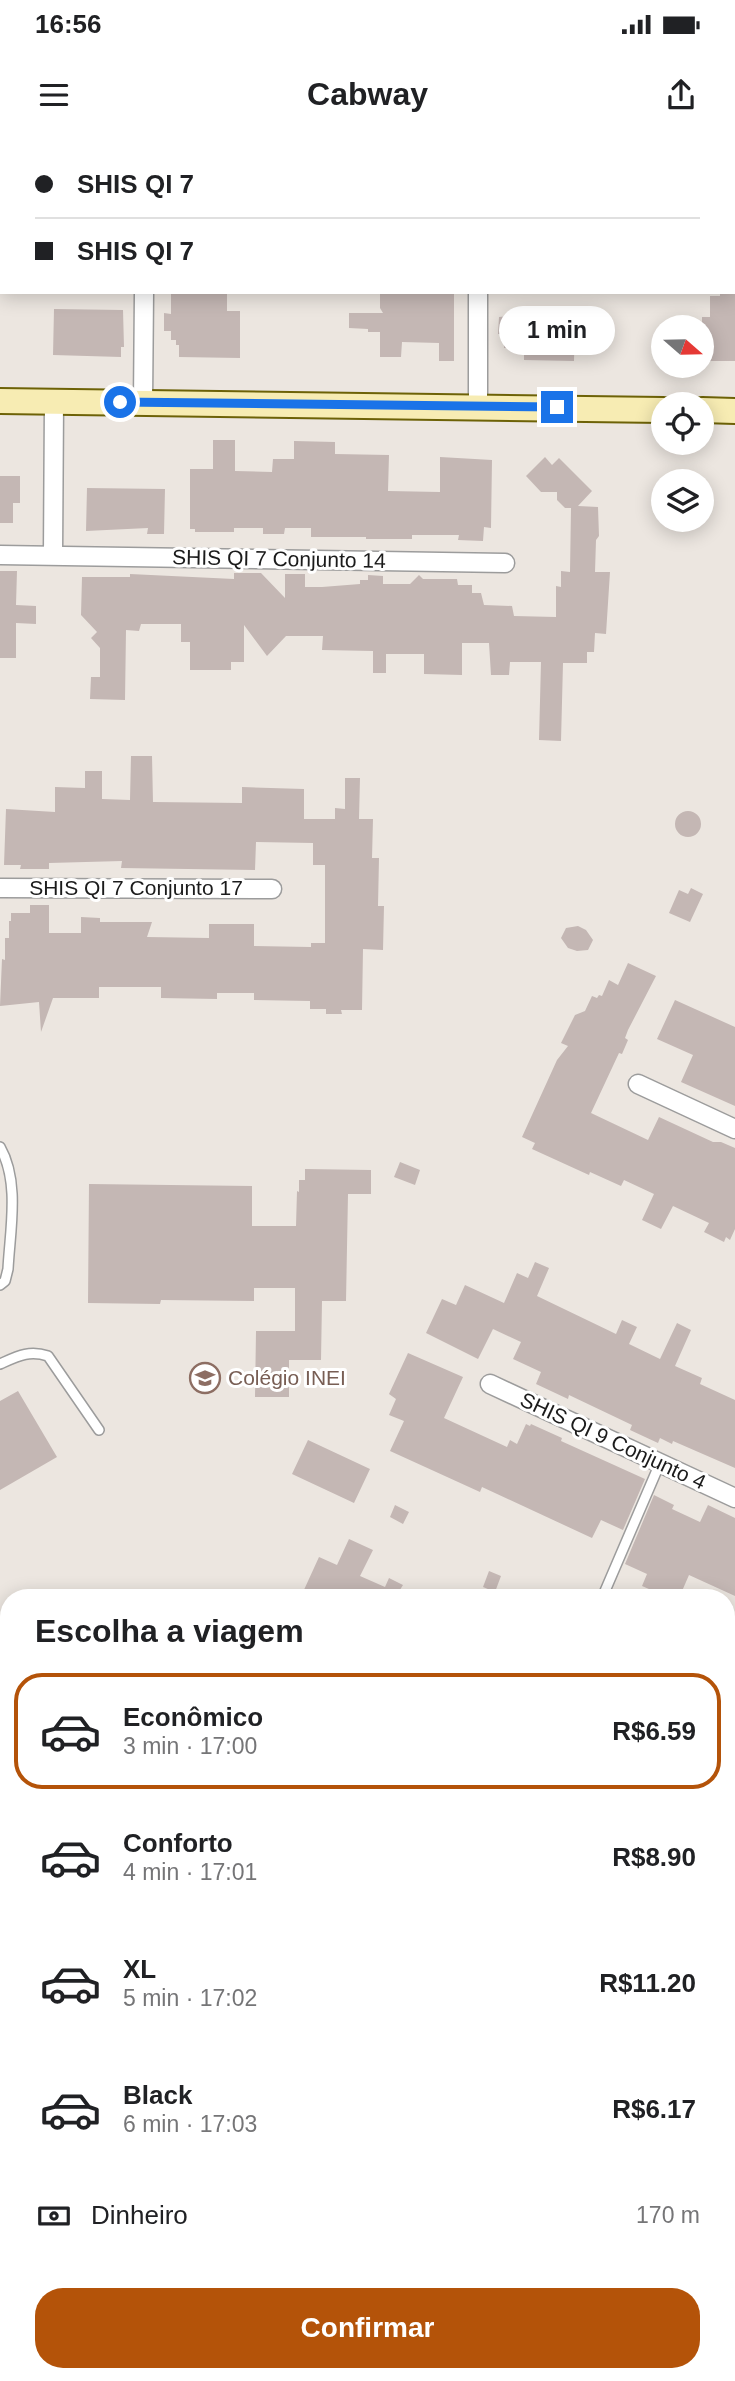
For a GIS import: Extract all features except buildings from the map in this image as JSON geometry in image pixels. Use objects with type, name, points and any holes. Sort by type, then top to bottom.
[{"type":"street","points":[[142,402],[144,294]]},
{"type":"street","points":[[478,294],[478,405]]},
{"type":"street","points":[[0,401],[478,405],[651,410]]},
{"type":"street","points":[[53,555],[54,402]]},
{"type":"street","points":[[714,410],[735,411]]},
{"type":"street","name":"SHIS QI 7 Conjunto 14","points":[[0,555],[505,563]]},
{"type":"street","name":"SHIS QI 7 Conjunto 17","points":[[0,888],[272,889]]},
{"type":"street","points":[[638,1084],[735,1129]]},
{"type":"street","name":"SHIS QI 9 Conjunto 4","points":[[491,1384],[735,1499]]},
{"type":"lane","points":[[0,1147],[8,1161],[12,1186],[8,1269],[5,1281],[0,1285]]},
{"type":"lane","points":[[0,1364],[23,1353],[35,1352],[48,1356],[99,1430]]},
{"type":"lane","points":[[606,1589],[660,1463]]},
{"type":"place","name":"Colégio INEI","points":[[205,1378]]},
{"type":"route","points":[[120,402],[557,407]]}]
